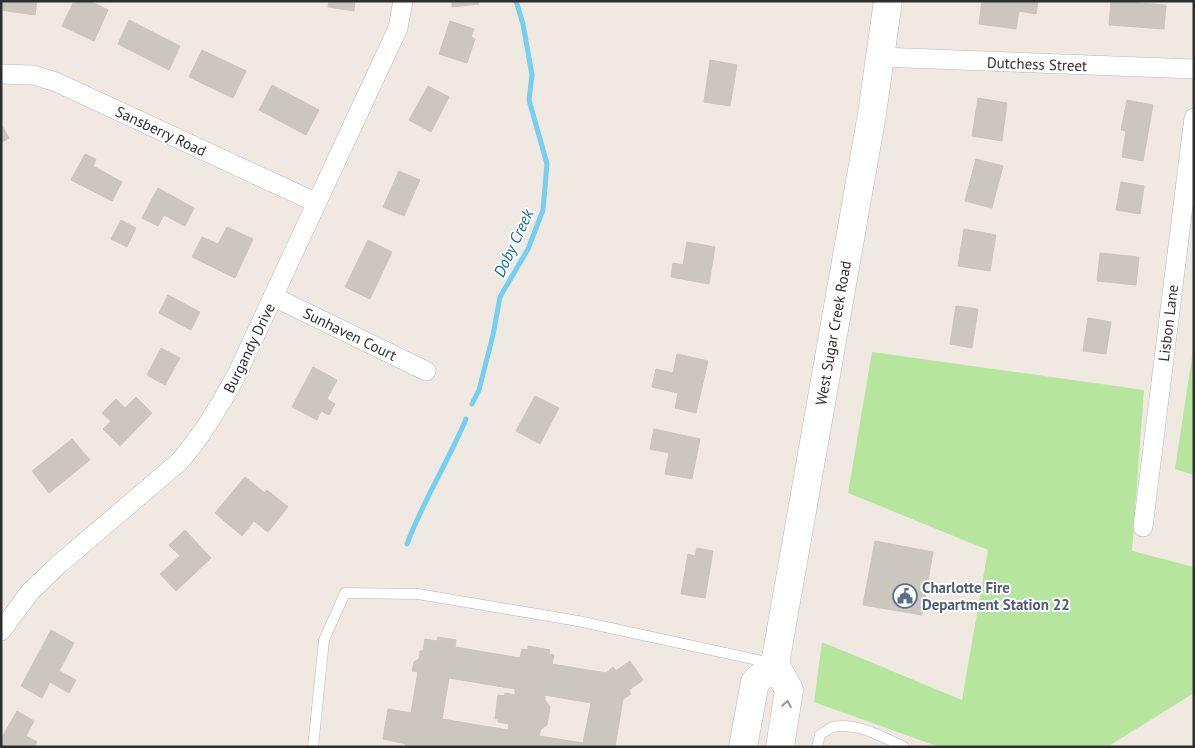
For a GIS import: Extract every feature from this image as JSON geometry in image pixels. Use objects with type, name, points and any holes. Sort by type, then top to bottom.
[{"type":"main road","name":"West Sugar Creek Road","points":[[775,664],[872,114],[888,1]]},
{"type":"main road","points":[[743,747],[748,712],[756,682],[775,664],[789,690],[780,747]]},
{"type":"main road","points":[[748,712],[765,736],[764,747]]},
{"type":"street","name":"Burgandy Drive","points":[[1,630],[30,592],[57,566],[159,480],[193,447],[238,372],[274,297],[398,28],[403,1]]},
{"type":"street","name":"Dutchess Street","points":[[880,57],[1194,69]]},
{"type":"street","name":"Sansberry Road","points":[[1,74],[33,75],[56,82],[317,203]]},
{"type":"street","name":"Lisbon Lane","points":[[1144,527],[1194,118]]},
{"type":"street","name":"Sunhaven Court","points":[[274,297],[426,371]]},
{"type":"lane","points":[[313,747],[324,640],[345,593],[418,594],[578,621],[775,664]]},
{"type":"lane","points":[[817,747],[820,735],[832,727],[850,727],[875,733],[904,747]]},
{"type":"green space","points":[[1194,344],[1194,475],[1175,469]]},
{"type":"green space","points":[[872,352],[1144,390],[1132,551],[1194,567],[1194,693],[1107,747],[939,747],[814,702],[822,642],[962,700],[988,550],[848,493]]},
{"type":"building","points":[[1,1],[37,1],[35,15],[1,10]]},
{"type":"building","points":[[74,1],[90,1],[108,10],[94,41],[62,26]]},
{"type":"building","points":[[329,1],[355,1],[354,11],[328,7]]},
{"type":"building","points":[[452,1],[478,1],[479,4],[452,7]]},
{"type":"building","points":[[982,1],[1038,1],[1036,14],[1019,11],[1016,29],[979,24]]},
{"type":"building","points":[[1111,1],[1166,5],[1164,29],[1109,25]]},
{"type":"building","points":[[129,20],[180,46],[169,70],[118,44]]},
{"type":"building","points":[[450,21],[474,29],[471,37],[475,39],[467,63],[439,54]]},
{"type":"building","points":[[202,50],[246,71],[233,98],[189,77]]},
{"type":"building","points":[[710,60],[737,65],[730,106],[704,102]]},
{"type":"building","points":[[272,85],[319,110],[306,135],[259,110]]},
{"type":"building","points":[[428,86],[449,97],[431,132],[409,120]]},
{"type":"building","points":[[978,98],[1007,103],[1002,141],[972,136]]},
{"type":"building","points":[[1127,100],[1153,105],[1143,161],[1122,157],[1126,131],[1121,130]]},
{"type":"building","points":[[1,124],[9,138],[1,143]]},
{"type":"building","points":[[85,154],[96,159],[93,166],[122,182],[112,201],[71,180]]},
{"type":"building","points":[[976,159],[1003,166],[992,208],[965,201]]},
{"type":"building","points":[[399,171],[420,180],[404,216],[383,207]]},
{"type":"building","points":[[1121,182],[1144,186],[1140,214],[1116,210]]},
{"type":"building","points":[[158,188],[194,208],[185,226],[164,215],[158,226],[142,218]]},
{"type":"building","points":[[121,220],[136,228],[127,247],[111,239]]},
{"type":"building","points":[[227,227],[253,239],[235,278],[192,257],[202,237],[218,244]]},
{"type":"building","points":[[964,229],[996,235],[990,271],[958,266]]},
{"type":"building","points":[[368,240],[392,252],[370,299],[345,287]]},
{"type":"building","points":[[687,242],[715,247],[709,284],[671,277],[673,263],[683,265]]},
{"type":"building","points":[[1100,253],[1139,257],[1136,285],[1097,281]]},
{"type":"building","points":[[168,295],[200,312],[191,330],[159,313]]},
{"type":"building","points":[[956,306],[978,309],[972,348],[950,344]]},
{"type":"building","points":[[1088,318],[1111,322],[1106,354],[1083,351]]},
{"type":"building","points":[[161,348],[180,358],[165,385],[147,375]]},
{"type":"building","points":[[677,354],[708,361],[696,413],[675,408],[678,393],[652,387],[656,369],[673,373]]},
{"type":"building","points":[[313,367],[337,380],[327,399],[335,404],[329,415],[321,411],[317,420],[292,407]]},
{"type":"building","points":[[535,396],[559,408],[540,444],[516,431]]},
{"type":"building","points":[[136,397],[152,413],[120,446],[103,429],[111,421],[102,413],[116,399],[125,408]]},
{"type":"building","points":[[654,429],[700,439],[692,479],[665,474],[669,453],[650,449]]},
{"type":"building","points":[[72,439],[90,460],[49,493],[32,471]]},
{"type":"building","points":[[245,477],[265,493],[267,490],[288,507],[268,532],[254,521],[242,536],[215,513]]},
{"type":"building","points":[[185,530],[211,558],[176,591],[160,574],[180,556],[169,545]]},
{"type":"building","points":[[875,541],[933,552],[922,615],[863,605]]},
{"type":"building","points":[[697,548],[713,551],[705,598],[681,594],[688,554],[695,556]]},
{"type":"building","points":[[51,630],[74,643],[59,671],[76,680],[69,693],[50,682],[42,698],[21,686]]},
{"type":"building","points":[[438,637],[456,640],[455,647],[520,658],[522,649],[528,650],[528,646],[550,650],[549,654],[554,655],[552,664],[606,673],[613,667],[616,671],[630,661],[643,680],[629,690],[631,694],[623,699],[615,747],[405,747],[406,744],[383,739],[388,709],[411,713],[418,672],[412,671],[414,662],[419,659],[420,651],[423,651],[425,639],[437,641]],"holes":[[[449,678],[515,689],[515,695],[505,693],[504,696],[498,695],[495,719],[498,719],[498,722],[509,724],[508,730],[442,719]],[[545,695],[591,703],[583,743],[539,736],[541,729],[547,725],[550,707],[545,700]]]},
{"type":"building","points":[[17,711],[34,721],[26,736],[37,742],[34,747],[1,747],[1,739]]},
{"type":"waterway","name":"Doby Creek","points":[[472,404],[479,390],[493,335],[500,297],[528,249],[543,210],[547,164],[529,100],[532,75],[523,24],[516,1]]},
{"type":"waterway","name":"Doby Creek","points":[[407,544],[420,512],[466,419]]},
{"type":"place","name":"Charlotte Fire Department Station 22","points":[[905,596]]}]
